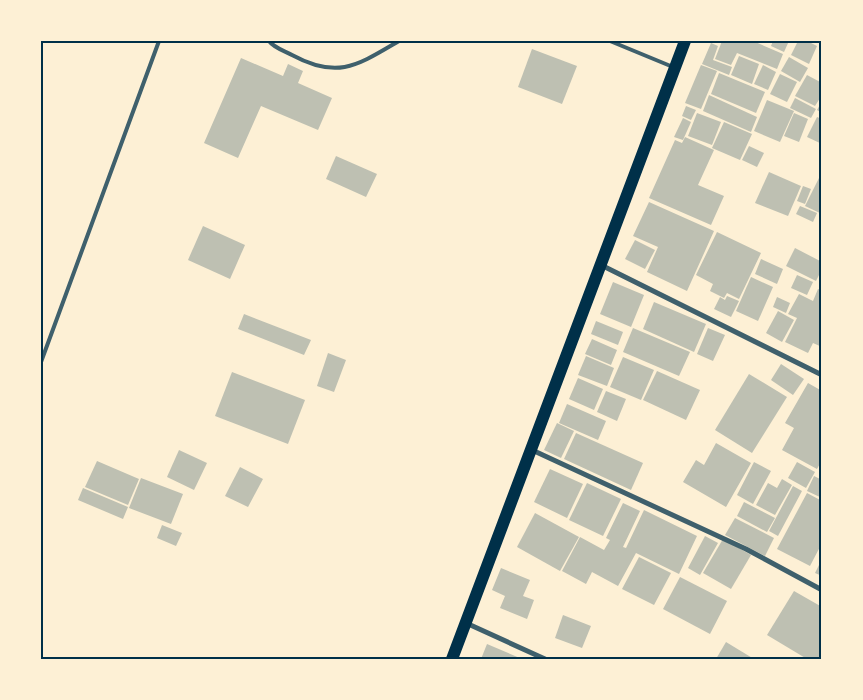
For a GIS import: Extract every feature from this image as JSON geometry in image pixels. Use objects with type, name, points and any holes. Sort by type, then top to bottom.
[{"type":"main road","points":[[452,659],[686,41]]},
{"type":"street","points":[[600,264],[822,375]]},
{"type":"street","points":[[530,449],[746,548],[822,590]]},
{"type":"street","points":[[465,623],[545,659]]},
{"type":"lane","points":[[41,362],[159,41]]},
{"type":"lane","points":[[269,41],[299,59],[330,69],[357,65],[399,41]]},
{"type":"lane","points":[[610,41],[676,68]]},
{"type":"building","points":[[722,41],[753,41],[783,54],[777,69],[737,53],[731,65],[715,59]]},
{"type":"building","points":[[773,41],[789,41],[784,52],[771,46]]},
{"type":"building","points":[[798,41],[807,41],[817,46],[809,64],[791,55]]},
{"type":"building","points":[[711,43],[718,46],[713,60],[732,67],[729,75],[702,64]]},
{"type":"building","points":[[532,49],[577,66],[562,104],[518,87]]},
{"type":"building","points":[[739,56],[759,64],[752,84],[731,75]]},
{"type":"building","points":[[789,57],[808,68],[800,82],[781,71]]},
{"type":"building","points":[[241,58],[283,76],[288,64],[303,71],[298,83],[332,98],[318,130],[261,106],[238,158],[204,143]]},
{"type":"building","points":[[701,65],[717,71],[701,109],[685,103]]},
{"type":"building","points":[[763,65],[776,72],[768,90],[754,84]]},
{"type":"building","points":[[719,73],[765,92],[756,113],[711,94]]},
{"type":"building","points":[[780,74],[797,82],[787,102],[770,94]]},
{"type":"building","points":[[807,75],[822,83],[822,95],[815,106],[795,96]]},
{"type":"building","points":[[709,95],[757,117],[751,132],[703,111]]},
{"type":"building","points":[[795,98],[816,109],[811,118],[790,108]]},
{"type":"building","points":[[767,100],[794,111],[780,142],[754,131]]},
{"type":"building","points":[[822,101],[822,113],[817,110]]},
{"type":"building","points":[[686,106],[696,110],[691,120],[682,116]]},
{"type":"building","points":[[697,113],[721,122],[712,145],[688,136]]},
{"type":"building","points":[[794,113],[808,119],[799,142],[784,136]]},
{"type":"building","points":[[817,117],[822,119],[822,144],[807,137]]},
{"type":"building","points":[[683,118],[691,122],[683,140],[674,137]]},
{"type":"building","points":[[724,122],[752,134],[740,160],[712,148]]},
{"type":"building","points":[[685,137],[714,150],[698,185],[724,196],[711,225],[649,198],[675,140],[682,143]]},
{"type":"building","points":[[749,146],[764,153],[757,167],[742,160]]},
{"type":"building","points":[[336,156],[377,174],[366,197],[326,179]]},
{"type":"building","points":[[769,172],[801,186],[788,216],[755,203]]},
{"type":"building","points":[[822,172],[822,214],[805,206]]},
{"type":"building","points":[[803,186],[811,189],[805,204],[797,201]]},
{"type":"building","points":[[649,202],[714,231],[687,291],[647,272],[658,247],[633,236]]},
{"type":"building","points":[[800,206],[817,213],[813,222],[796,214]]},
{"type":"building","points":[[203,226],[245,245],[230,279],[188,260]]},
{"type":"building","points":[[717,232],[761,253],[739,299],[727,293],[724,298],[710,291],[713,284],[696,275]]},
{"type":"building","points":[[635,240],[655,250],[645,269],[625,259]]},
{"type":"building","points":[[795,248],[822,262],[822,269],[816,281],[786,266]]},
{"type":"building","points":[[761,259],[783,269],[777,284],[755,274]]},
{"type":"building","points":[[797,275],[813,282],[807,295],[791,288]]},
{"type":"building","points":[[751,277],[773,287],[758,321],[736,311]]},
{"type":"building","points":[[613,282],[644,295],[631,327],[600,314]]},
{"type":"building","points":[[818,289],[822,291],[822,347],[813,343],[808,353],[785,342],[797,318],[788,314],[799,294],[813,301]]},
{"type":"building","points":[[727,296],[739,301],[731,317],[714,309],[720,297],[725,300]]},
{"type":"building","points":[[777,297],[790,303],[786,313],[773,307]]},
{"type":"building","points":[[654,302],[706,324],[694,352],[643,329]]},
{"type":"building","points":[[778,311],[794,320],[782,342],[766,333]]},
{"type":"building","points":[[244,314],[311,340],[304,355],[238,329]]},
{"type":"building","points":[[596,321],[623,332],[618,345],[591,334]]},
{"type":"building","points":[[633,328],[690,352],[679,376],[623,352]]},
{"type":"building","points":[[708,328],[725,335],[713,361],[697,354]]},
{"type":"building","points":[[592,339],[617,350],[611,365],[585,354]]},
{"type":"building","points":[[328,353],[346,360],[334,392],[317,386]]},
{"type":"building","points":[[586,356],[614,368],[607,386],[578,375]]},
{"type":"building","points":[[623,357],[654,370],[641,400],[610,387]]},
{"type":"building","points":[[781,364],[804,379],[793,395],[771,380]]},
{"type":"building","points":[[657,371],[700,390],[686,420],[643,400]]},
{"type":"building","points":[[232,372],[305,400],[288,444],[215,416]]},
{"type":"building","points":[[749,374],[787,397],[752,453],[715,430]]},
{"type":"building","points":[[578,378],[603,389],[594,410],[569,399]]},
{"type":"building","points":[[808,383],[822,391],[822,460],[817,469],[782,450],[794,428],[785,423]]},
{"type":"building","points":[[606,391],[626,399],[617,421],[597,412]]},
{"type":"building","points":[[567,404],[606,421],[598,440],[559,423]]},
{"type":"building","points":[[557,423],[574,431],[561,458],[544,450]]},
{"type":"building","points":[[576,433],[643,463],[631,490],[564,459]]},
{"type":"building","points":[[716,443],[751,463],[726,507],[683,482],[696,460],[704,465]]},
{"type":"building","points":[[179,450],[207,463],[194,490],[167,477]]},
{"type":"building","points":[[97,461],[139,479],[128,505],[85,487]]},
{"type":"building","points":[[754,462],[771,471],[753,504],[737,495]]},
{"type":"building","points":[[797,462],[815,472],[806,488],[788,478]]},
{"type":"building","points":[[240,467],[263,479],[248,507],[225,496]]},
{"type":"building","points":[[550,469],[583,484],[567,518],[534,502]]},
{"type":"building","points":[[814,476],[822,480],[822,498],[807,491]]},
{"type":"building","points":[[141,478],[183,494],[171,524],[129,508]]},
{"type":"building","points":[[782,479],[792,485],[775,515],[756,505],[768,483],[777,488]]},
{"type":"building","points":[[587,483],[621,499],[603,536],[569,520]]},
{"type":"building","points":[[793,486],[802,491],[778,536],[769,531]]},
{"type":"building","points":[[83,488],[128,507],[123,519],[78,500]]},
{"type":"building","points":[[807,493],[822,501],[822,543],[810,566],[777,549]]},
{"type":"building","points":[[744,502],[775,518],[767,532],[737,516]]},
{"type":"building","points":[[623,503],[640,511],[623,547],[626,548],[644,510],[697,536],[679,574],[636,553],[618,586],[592,572],[586,584],[562,571],[580,537],[604,550],[610,540],[606,538]]},
{"type":"building","points":[[535,513],[579,537],[560,571],[517,547]]},
{"type":"building","points":[[735,518],[774,538],[765,556],[725,535]]},
{"type":"building","points":[[162,525],[182,533],[176,546],[157,538]]},
{"type":"building","points":[[705,536],[718,543],[700,575],[688,568]]},
{"type":"building","points":[[723,539],[751,555],[731,589],[703,573]]},
{"type":"building","points":[[639,557],[671,573],[654,605],[622,589]]},
{"type":"building","points":[[822,559],[822,576],[815,573]]},
{"type":"building","points":[[501,568],[530,580],[523,596],[534,600],[527,619],[500,608],[505,596],[492,590]]},
{"type":"building","points":[[680,577],[727,601],[710,634],[663,609]]},
{"type":"building","points":[[794,591],[822,607],[822,659],[807,659],[767,635]]},
{"type":"building","points":[[563,615],[591,626],[582,648],[555,638]]},
{"type":"building","points":[[726,642],[754,659],[716,659]]},
{"type":"building","points":[[487,644],[522,659],[481,659]]}]
